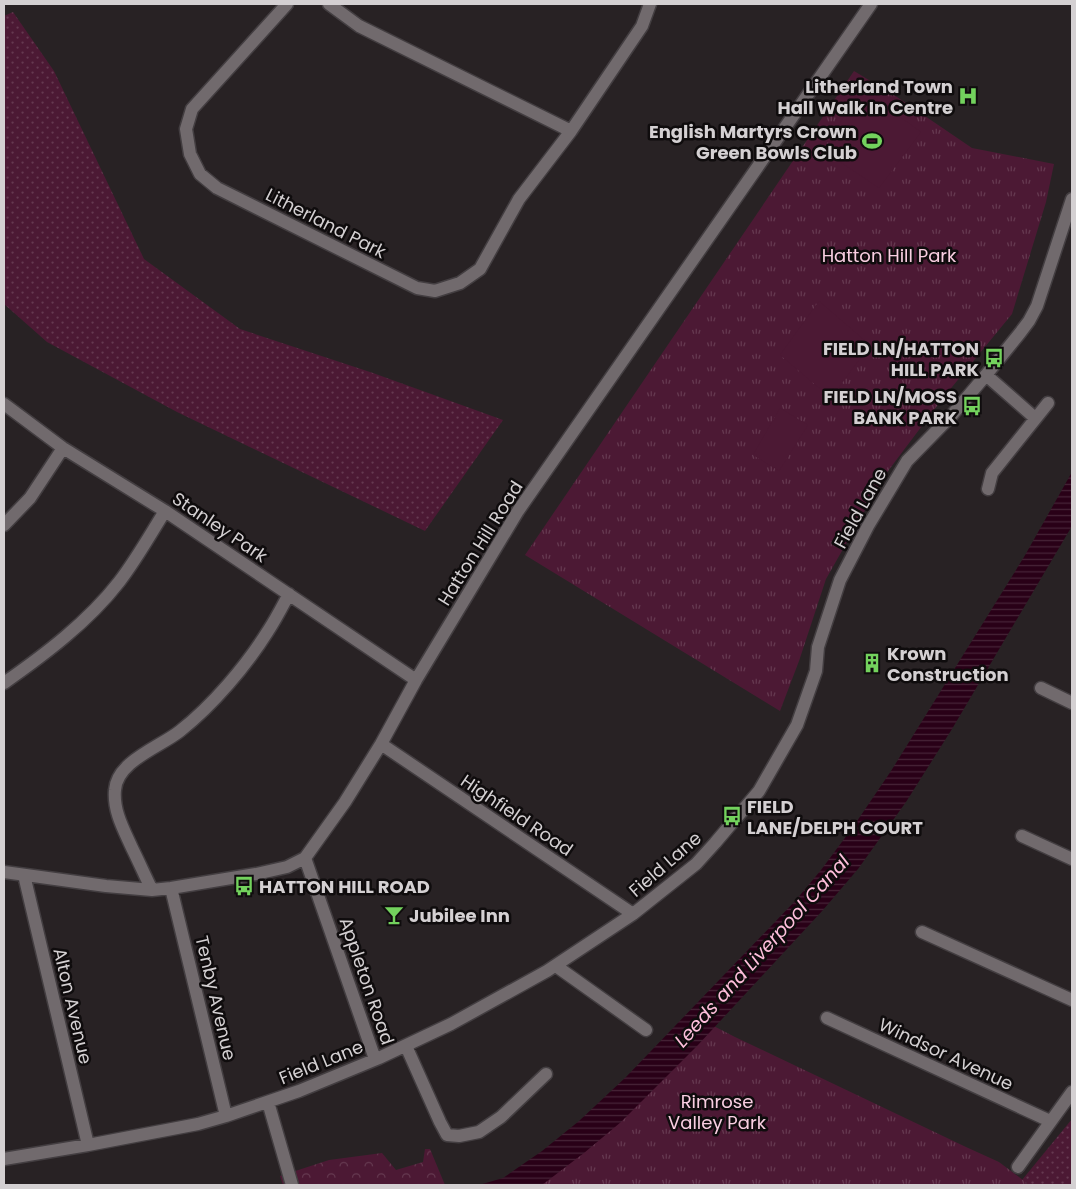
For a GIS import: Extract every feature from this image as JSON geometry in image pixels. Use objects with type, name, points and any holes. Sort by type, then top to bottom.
[{"type":"street","name":"Litherland Park","points":[[287,4],[192,109],[186,129],[190,154],[200,174],[216,188],[417,288],[435,291],[460,283],[480,269],[519,199],[571,131],[642,26],[650,4]]},
{"type":"street","points":[[329,4],[359,26],[571,131]]},
{"type":"street","name":"Hatton Hill Road","points":[[305,858],[345,802],[381,744],[416,680],[518,512],[871,4]]},
{"type":"street","name":"Field Lane","points":[[4,1159],[198,1124],[268,1102],[406,1046],[451,1024],[556,966],[633,914],[696,864],[759,791],[797,725],[816,671],[818,647],[840,580],[868,526],[907,461],[952,415],[986,376],[1029,321],[1037,306],[1072,199]]},
{"type":"street","points":[[986,376],[1035,418]]},
{"type":"street","points":[[988,489],[992,473],[1048,403]]},
{"type":"street","name":"Stanley Park","points":[[4,404],[63,448],[165,511],[416,680]]},
{"type":"street","points":[[4,525],[30,498],[63,448]]},
{"type":"street","points":[[4,683],[37,660],[98,605],[119,582],[165,511]]},
{"type":"street","points":[[152,890],[119,818],[115,800],[115,789],[119,778],[144,753],[180,731],[212,702],[245,663],[268,631],[289,594]]},
{"type":"street","points":[[1041,688],[1072,703]]},
{"type":"street","name":"Highfield Road","points":[[381,744],[633,914]]},
{"type":"street","points":[[1022,836],[1072,859]]},
{"type":"street","points":[[4,872],[106,886],[152,890],[256,874],[287,867],[305,858]]},
{"type":"street","name":"Appleton Road","points":[[305,858],[375,1059]]},
{"type":"street","name":"Alton Avenue","points":[[24,875],[88,1145]]},
{"type":"street","name":"Tenby Avenue","points":[[171,888],[226,1116]]},
{"type":"street","points":[[922,932],[1072,1000]]},
{"type":"street","points":[[556,966],[646,1030]]},
{"type":"street","name":"Windsor Avenue","points":[[827,1018],[1050,1121]]},
{"type":"street","points":[[406,1046],[447,1135],[459,1136],[479,1132],[501,1117],[546,1074]]},
{"type":"street","points":[[1018,1166],[1072,1092]]},
{"type":"street","points":[[268,1102],[292,1185]]},
{"type":"green space","points":[[13,12],[54,71],[144,259],[240,329],[373,373],[503,420],[425,531],[177,412],[47,342],[4,304],[4,16]]},
{"type":"green space","name":"Hatton Hill Park","points":[[854,71],[897,97],[972,148],[1054,164],[1046,202],[1012,314],[943,398],[885,475],[826,579],[780,711],[525,555]]},
{"type":"green space","name":"English Martyrs Crown Green Bowls Club","points":[[860,88],[921,132],[879,188],[824,151]]},
{"type":"green space","points":[[819,301],[870,345],[831,398],[780,355]]},
{"type":"green space","points":[[780,408],[808,425],[779,471],[753,455]]},
{"type":"green space","name":"Rimrose Valley Park","points":[[702,1020],[999,1162],[1027,1183],[1025,1185],[516,1185]]},
{"type":"green space","points":[[1072,1119],[1072,1185],[1025,1185],[1027,1183],[1022,1180]]},
{"type":"green space","points":[[425,1149],[430,1149],[445,1185],[283,1185],[280,1176],[329,1160],[382,1153],[396,1170],[423,1162]]},
{"type":"water","name":"Leeds and Liverpool Canal","points":[[1072,472],[1072,526],[952,729],[906,802],[858,869],[823,910],[698,1045],[621,1122],[584,1153],[542,1185],[479,1185],[503,1178],[542,1151],[579,1121],[626,1077],[796,900],[821,870],[891,771],[1024,557]]},
{"type":"place","name":"Litherland Town Hall Walk In Centre","points":[[968,96]]},
{"type":"place","name":"English Martyrs Crown Green Bowls Club","points":[[872,141]]},
{"type":"place","name":"FIELD LN/HATTON HILL PARK","points":[[994,358]]},
{"type":"place","name":"FIELD LN/MOSS BANK PARK","points":[[972,406]]},
{"type":"place","name":"Krown Construction","points":[[872,663]]},
{"type":"place","name":"FIELD LANE/DELPH COURT","points":[[732,816]]},
{"type":"place","name":"HATTON HILL ROAD","points":[[244,886]]},
{"type":"place","name":"Jubilee Inn","points":[[394,915]]}]
